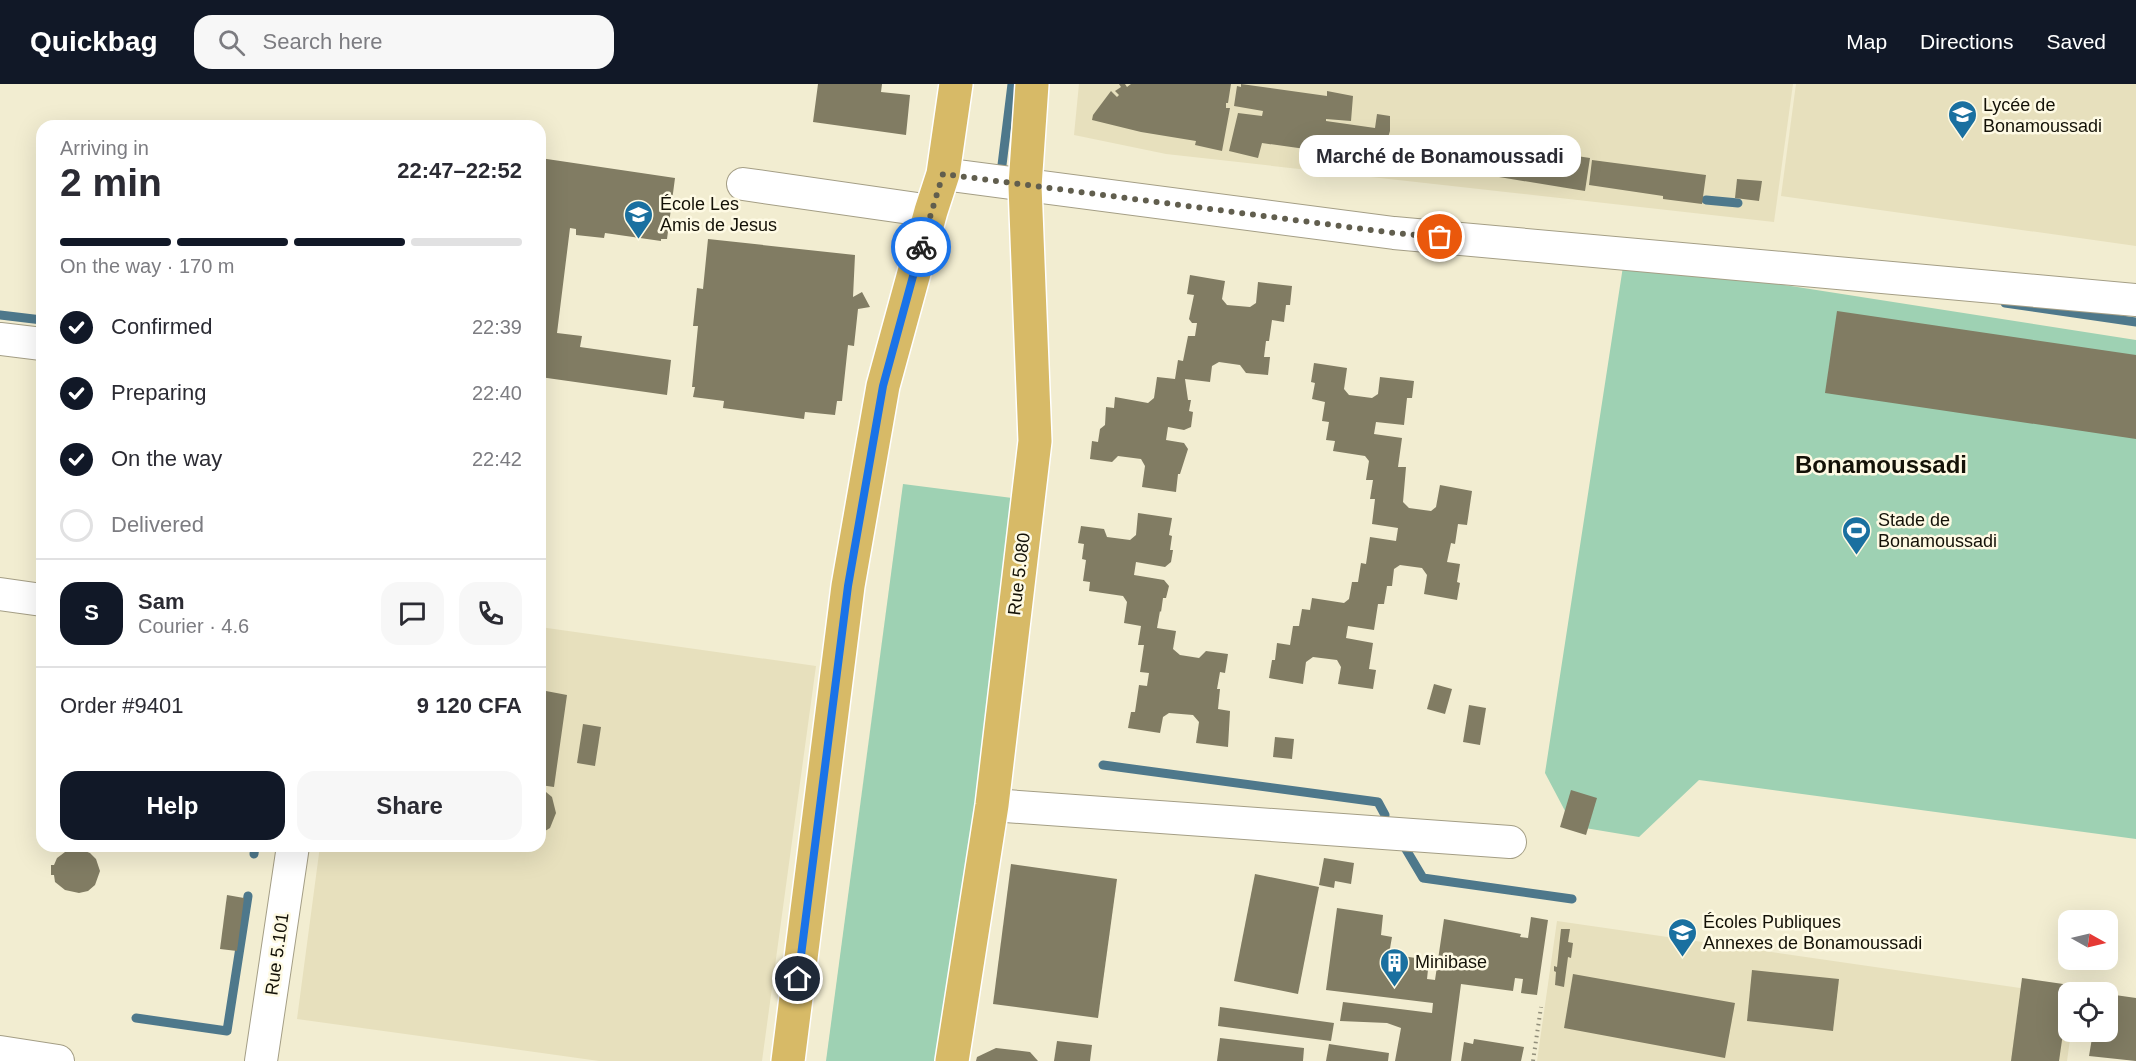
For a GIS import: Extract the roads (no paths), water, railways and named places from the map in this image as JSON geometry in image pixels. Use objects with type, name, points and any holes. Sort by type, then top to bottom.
[{"type":"main road","points":[[788,1061],[848,586],[883,386],[943,174],[956,84]]},
{"type":"main road","name":"Rue 5.080","points":[[952,1061],[992,805],[1035,441],[1024,186],[1032,84]]},
{"type":"street","points":[[943,174],[1394,233],[2136,300]]},
{"type":"street","points":[[743,184],[931,211]]},
{"type":"street","points":[[0,339],[36,343]]},
{"type":"street","points":[[0,594],[36,599]]},
{"type":"street","points":[[992,805],[1510,842]]},
{"type":"street","name":"Rue 5.101","points":[[261,1061],[292,852]]},
{"type":"street","points":[[0,1052],[58,1061]]},
{"type":"waterway","points":[[1001,173],[1012,84]]},
{"type":"waterway","points":[[1706,200],[1738,203]]},
{"type":"waterway","points":[[2005,303],[2136,322]]},
{"type":"waterway","points":[[0,315],[36,319]]},
{"type":"waterway","points":[[1103,765],[1378,802],[1385,815]]},
{"type":"waterway","points":[[1401,841],[1423,878],[1572,899]]},
{"type":"waterway","points":[[136,1018],[227,1031],[248,896]]},
{"type":"place","name":"Lycée de Bonamoussadi","points":[[1962,140]]},
{"type":"place","name":"Marché de Bonamoussadi","points":[[1440,237]]},
{"type":"place","name":"École Les Amis de Jesus","points":[[639,240]]},
{"type":"place","name":"Stade de Bonamoussadi","points":[[1857,556]]},
{"type":"place","name":"Écoles Publiques Annexes de Bonamoussadi","points":[[1682,958]]},
{"type":"place","name":"Minibase","points":[[1394,988]]},
{"type":"district","name":"Bonamoussadi","points":[[1881,465]]}]
